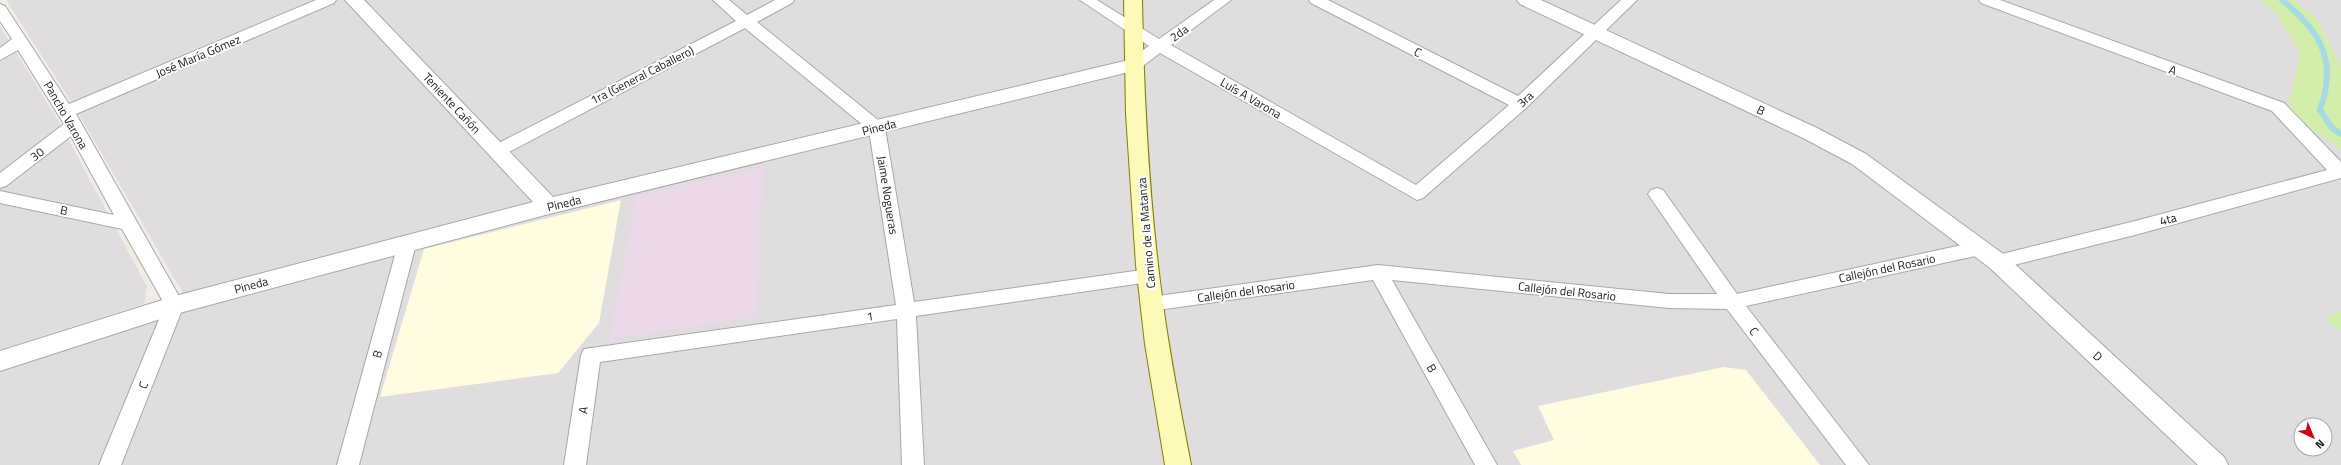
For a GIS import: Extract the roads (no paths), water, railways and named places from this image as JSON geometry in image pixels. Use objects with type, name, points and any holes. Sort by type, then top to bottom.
[{"type":"main road","name":"Camino de la Matanza","points":[[1132,0],[1133,65],[1149,276],[1152,304],[1178,465]]},
{"type":"street","name":"José María Gómez","points":[[70,119],[329,0]]},
{"type":"street","name":"Teniente Cañón","points":[[354,0],[550,206]]},
{"type":"street","points":[[720,0],[876,128]]},
{"type":"street","name":"1ra (General Caballero)","points":[[497,151],[787,0]]},
{"type":"street","name":"Luís A Varona","points":[[1087,0],[1160,46],[1417,194]]},
{"type":"street","name":"2da","points":[[1133,65],[1224,0]]},
{"type":"street","name":"C","points":[[1316,0],[1520,104]]},
{"type":"street","name":"B","points":[[1526,0],[1810,133],[1859,159],[1989,255]]},
{"type":"street","name":"3ra","points":[[1417,194],[1520,104],[1630,0]]},
{"type":"street","name":"A","points":[[1986,0],[2278,107],[2334,166],[2337,173]]},
{"type":"street","name":"Pancho Varona","points":[[0,9],[70,119],[128,224],[175,304]]},
{"type":"street","points":[[0,55],[20,41]]},
{"type":"street","name":"Pineda","points":[[0,361],[175,304],[550,206],[1133,65]]},
{"type":"street","name":"30","points":[[0,182],[70,119]]},
{"type":"street","name":"Jaime Nogueras","points":[[876,128],[906,311],[912,465]]},
{"type":"street","name":"4ta","points":[[1989,255],[2135,228],[2337,173]]},
{"type":"street","name":"C","points":[[1657,194],[1732,302],[1858,465]]},
{"type":"street","name":"B","points":[[0,197],[128,224]]},
{"type":"street","name":"B","points":[[348,465],[407,244]]},
{"type":"street","name":"Callejón del Rosario","points":[[1152,304],[1378,272],[1669,301],[1732,302],[1989,255]]},
{"type":"street","name":"D","points":[[1989,255],[2215,465]]},
{"type":"street","name":"B","points":[[1378,272],[1486,465]]},
{"type":"street","name":"1","points":[[591,355],[1149,276]]},
{"type":"street","name":"C","points":[[110,465],[175,304]]},
{"type":"street","name":"A","points":[[575,465],[591,355]]},
{"type":"waterway","points":[[2282,0],[2306,23],[2322,48],[2326,61],[2327,76],[2325,92],[2320,110],[2332,128],[2341,134]]}]
